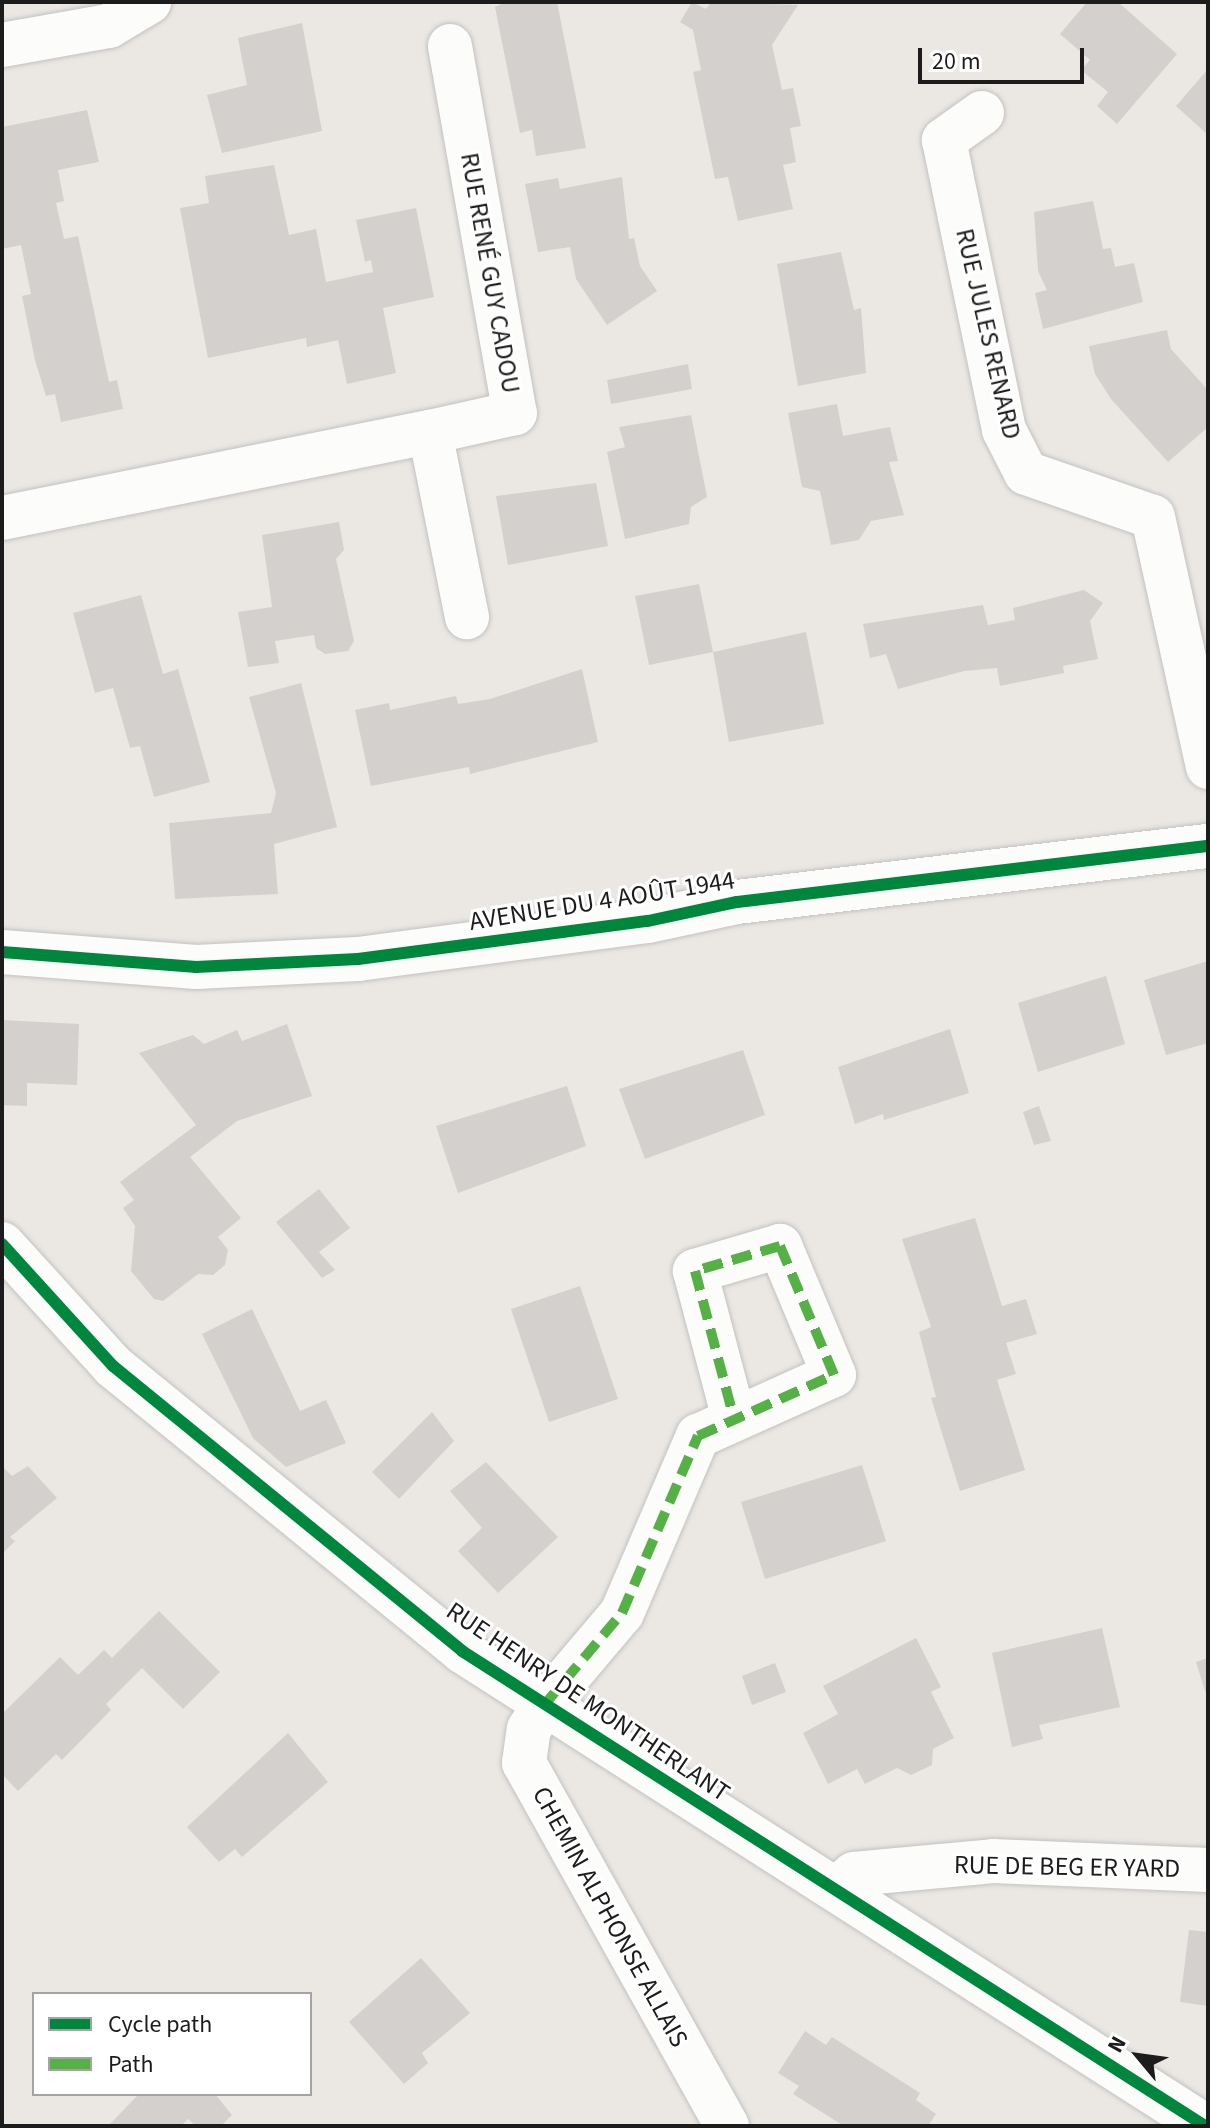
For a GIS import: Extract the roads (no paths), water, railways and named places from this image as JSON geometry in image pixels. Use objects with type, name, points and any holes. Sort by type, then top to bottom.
[{"type":"street","points":[[2,45],[109,26],[149,2]]},
{"type":"street","name":"RUE RENÉ GUY CADOU","points":[[2,518],[515,413],[450,46]]},
{"type":"street","name":"RUE JULES RENARD","points":[[982,113],[944,140],[1004,430],[1026,473],[1153,517],[1208,767]]},
{"type":"street","points":[[430,432],[467,617]]},
{"type":"street","name":"AVENUE DU 4 AOÛT 1944","points":[[2,952],[196,967],[358,959],[648,921],[737,902],[1208,846]]},
{"type":"street","name":"RUE HENRY DE MONTHERLANT","points":[[2,1244],[113,1366],[462,1651],[1205,2126]]},
{"type":"street","name":"CHEMIN ALPHONSE ALLAIS","points":[[727,2126],[524,1763],[529,1729],[545,1704],[622,1613],[698,1436],[734,1419]]},
{"type":"street","name":"RUE DE BEG ER YARD","points":[[836,1889],[854,1874],[993,1861],[1208,1870]]}]
